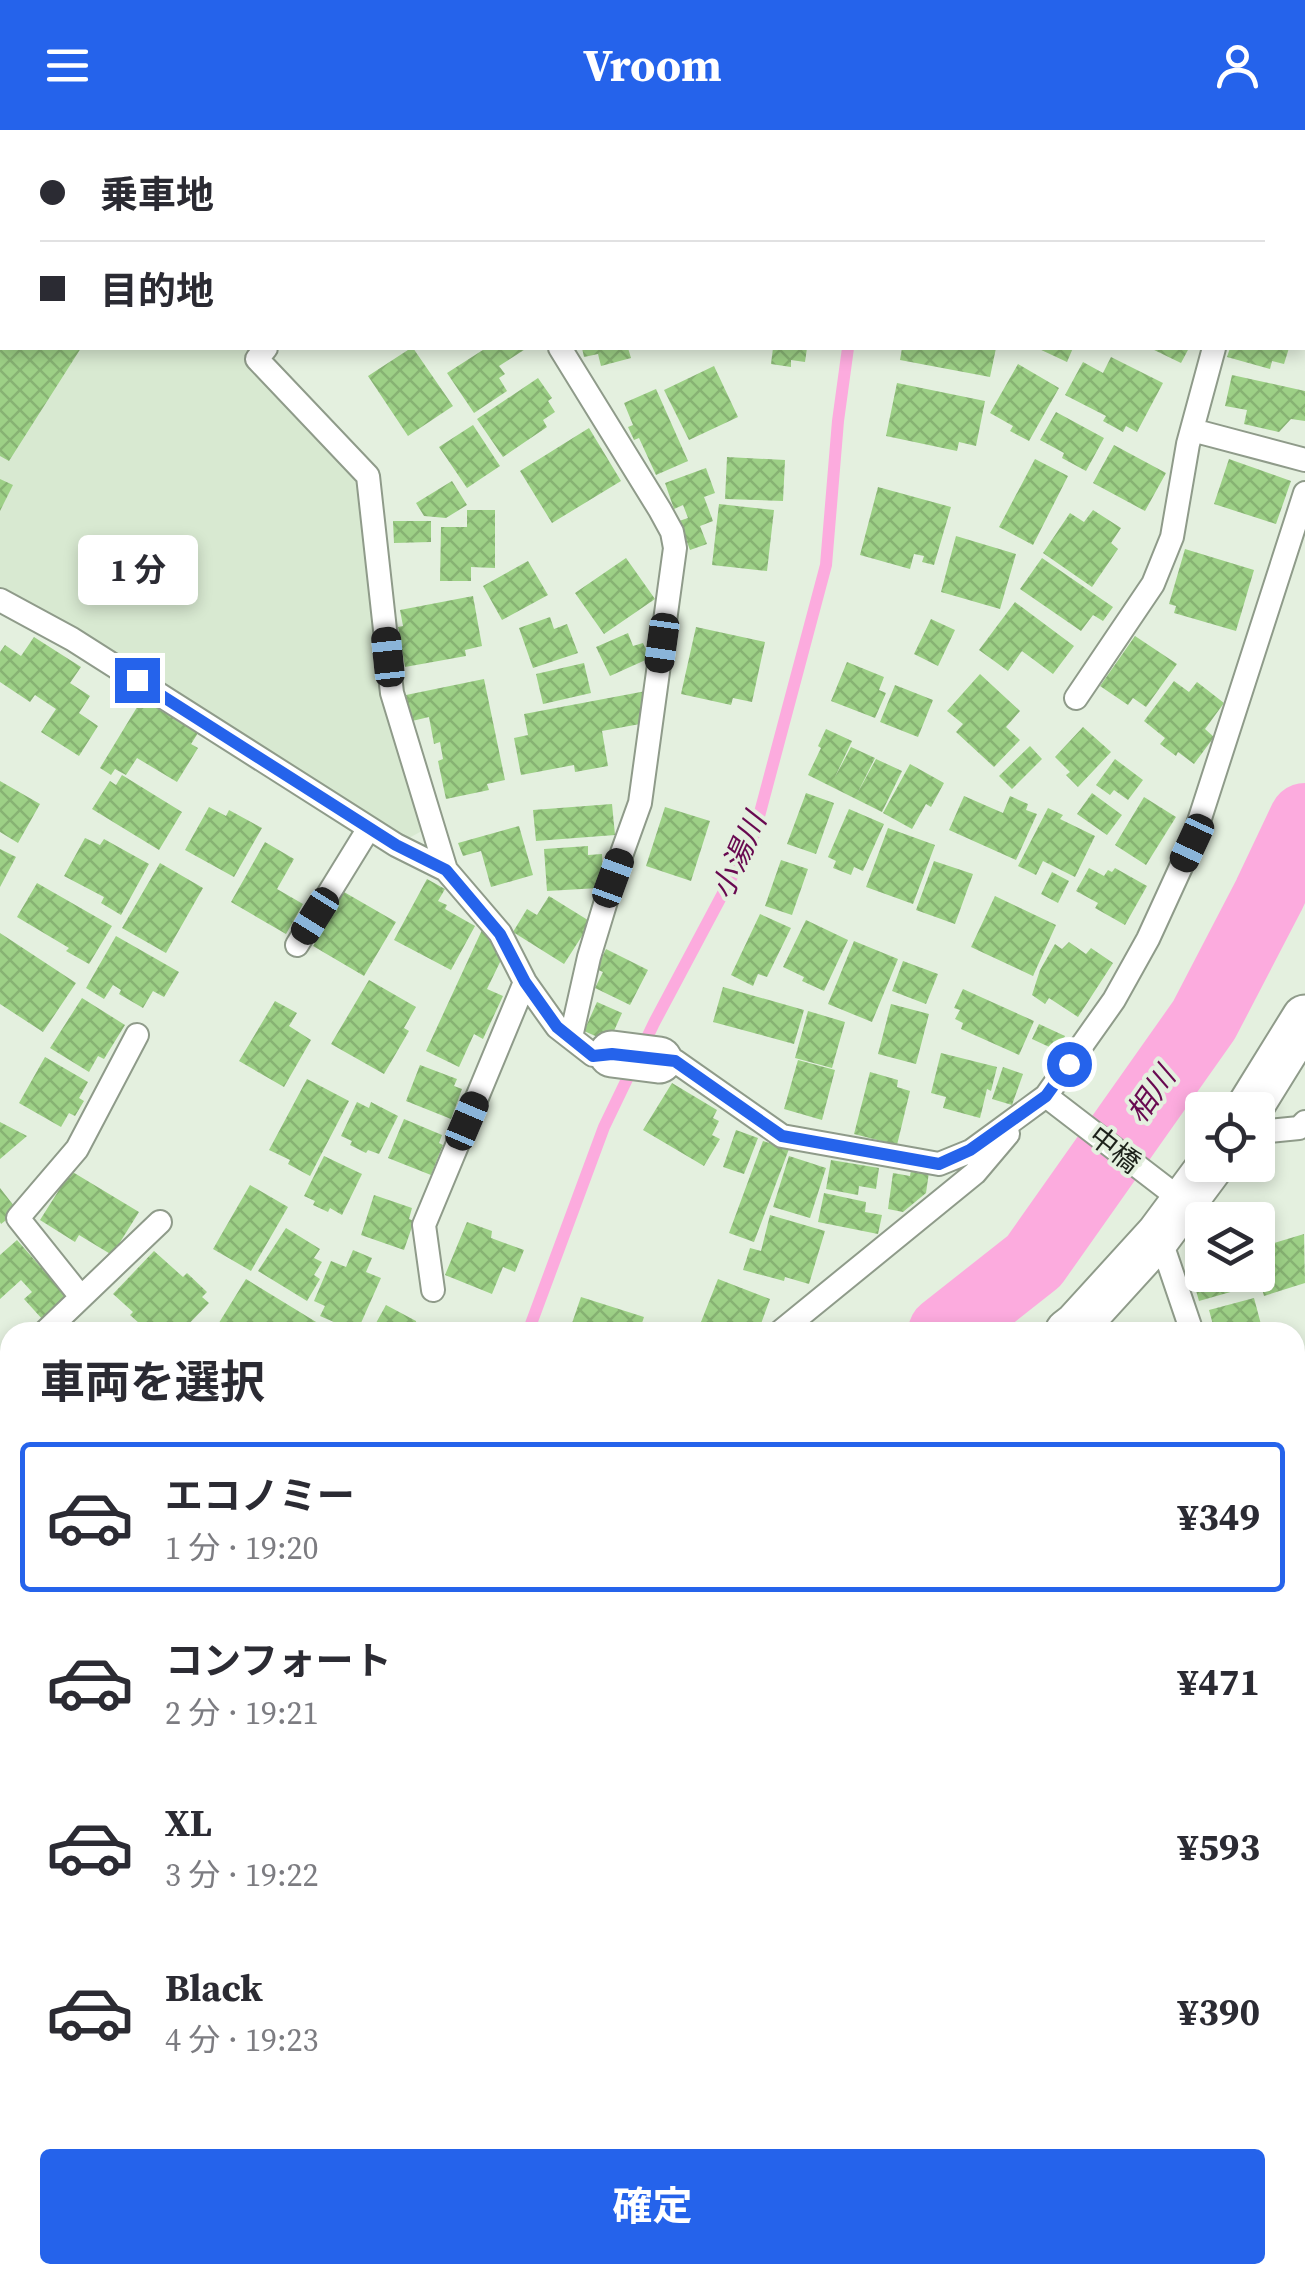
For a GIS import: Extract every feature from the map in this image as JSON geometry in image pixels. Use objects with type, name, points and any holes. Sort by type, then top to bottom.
[{"type":"street","points":[[1259,1092],[1305,1018]]},
{"type":"street","points":[[612,1054],[659,1060]]},
{"type":"street","points":[[1077,1322],[1171,1219],[1198,1182]]},
{"type":"lane","points":[[264,350],[257,359],[368,476],[392,693],[446,870],[500,934],[525,982],[557,1027],[593,1056],[612,1054]]},
{"type":"lane","points":[[561,350],[660,510],[672,532],[675,548],[640,804],[589,957],[571,1038]]},
{"type":"lane","points":[[1076,698],[1153,584],[1172,538],[1192,430],[1213,350]]},
{"type":"lane","points":[[1192,430],[1305,460]]},
{"type":"lane","points":[[792,1322],[974,1173],[1040,1100],[1114,1000],[1148,939],[1192,843],[1305,493]]},
{"type":"lane","points":[[0,600],[72,639],[396,845],[446,870]]},
{"type":"lane","points":[[297,945],[369,828]]},
{"type":"lane","points":[[433,1290],[424,1225],[525,982]]},
{"type":"lane","points":[[81,1297],[18,1218],[77,1149],[137,1035]]},
{"type":"lane","points":[[659,1060],[675,1061],[782,1136],[939,1164],[970,1150],[1040,1100]]},
{"type":"lane","name":"中橋","points":[[1040,1100],[1171,1219]]},
{"type":"lane","points":[[1275,1130],[1299,1128],[1305,1122]]},
{"type":"lane","points":[[1171,1219],[1190,1322]]},
{"type":"lane","points":[[55,1322],[160,1222]]},
{"type":"shaded area","points":[[0,350],[265,350],[258,359],[368,476],[392,693],[433,825],[396,845],[0,600]]},
{"type":"building","points":[[0,350],[80,350],[9,461],[0,456]]},
{"type":"building","points":[[408,350],[414,350],[453,406],[408,436],[368,376]]},
{"type":"building","points":[[483,350],[524,350],[499,366],[505,374],[499,378],[507,391],[474,413],[447,373]]},
{"type":"building","points":[[582,350],[629,350],[631,358],[601,366],[598,354],[584,357]]},
{"type":"building","points":[[773,350],[807,350],[805,362],[791,360],[791,367],[771,364]]},
{"type":"building","points":[[902,350],[996,350],[990,377],[900,360]]},
{"type":"building","points":[[1041,350],[1072,350],[1067,362]]},
{"type":"building","points":[[1154,350],[1188,350],[1181,363]]},
{"type":"building","points":[[1229,350],[1288,350],[1284,364],[1272,361],[1270,369],[1227,357]]},
{"type":"building","points":[[1111,357],[1163,383],[1137,432],[1126,426],[1123,432],[1103,421],[1106,416],[1065,395],[1083,362],[1103,373]]},
{"type":"building","points":[[1018,364],[1059,388],[1029,441],[990,413]]},
{"type":"building","points":[[714,366],[738,417],[689,440],[664,390]]},
{"type":"building","points":[[1232,375],[1305,391],[1305,421],[1291,419],[1279,432],[1244,424],[1247,410],[1225,406]]},
{"type":"building","points":[[538,378],[552,398],[548,401],[555,412],[543,420],[547,427],[503,457],[477,419]]},
{"type":"building","points":[[897,383],[985,401],[976,446],[959,442],[957,451],[886,436]]},
{"type":"building","points":[[656,389],[688,461],[656,475],[639,438],[634,440],[628,427],[633,425],[624,403]]},
{"type":"building","points":[[1056,412],[1104,438],[1086,471],[1040,440]]},
{"type":"building","points":[[473,425],[500,466],[467,488],[439,447]]},
{"type":"building","points":[[589,428],[621,481],[552,523],[520,471]]},
{"type":"building","points":[[1114,445],[1166,473],[1145,511],[1093,483]]},
{"type":"building","points":[[727,457],[785,460],[783,501],[725,499]]},
{"type":"building","points":[[1035,459],[1068,476],[1033,545],[999,527]]},
{"type":"building","points":[[1229,459],[1291,481],[1276,524],[1214,504]]},
{"type":"building","points":[[706,468],[715,493],[704,497],[713,521],[700,526],[707,544],[690,550],[679,521],[688,518],[683,505],[674,509],[665,483]]},
{"type":"building","points":[[0,479],[13,485],[0,511]]},
{"type":"building","points":[[452,481],[467,505],[446,518],[424,516],[416,503]]},
{"type":"building","points":[[878,487],[951,507],[934,565],[922,562],[924,556],[914,554],[910,569],[860,555]]},
{"type":"building","points":[[719,504],[774,510],[767,571],[712,565]]},
{"type":"building","points":[[467,510],[495,510],[495,568],[471,567],[471,581],[440,581],[441,527],[467,527]]},
{"type":"building","points":[[1093,510],[1121,528],[1111,543],[1118,549],[1092,587],[1043,553],[1070,513],[1084,522]]},
{"type":"building","points":[[393,521],[431,521],[431,542],[394,543]]},
{"type":"building","points":[[956,536],[1016,554],[1000,609],[941,592]]},
{"type":"building","points":[[1185,549],[1254,570],[1236,631],[1174,613],[1176,606],[1169,604]]},
{"type":"building","points":[[626,558],[655,599],[604,634],[575,593]]},
{"type":"building","points":[[1042,558],[1113,607],[1103,621],[1093,615],[1081,631],[1020,589]]},
{"type":"building","points":[[528,561],[548,595],[502,620],[483,586]]},
{"type":"building","points":[[473,596],[482,646],[465,650],[466,656],[405,667],[398,627],[403,626],[400,610]]},
{"type":"building","points":[[1015,602],[1074,646],[1053,674],[1022,651],[1008,671],[979,650]]},
{"type":"building","points":[[550,617],[554,629],[567,624],[578,653],[533,668],[519,628]]},
{"type":"building","points":[[931,619],[955,630],[938,666],[914,654]]},
{"type":"building","points":[[696,627],[765,642],[752,702],[733,698],[731,705],[681,694]]},
{"type":"building","points":[[628,633],[633,646],[643,643],[650,658],[610,676],[596,647]]},
{"type":"building","points":[[1135,636],[1177,664],[1146,707],[1133,698],[1128,705],[1100,686]]},
{"type":"building","points":[[34,637],[81,667],[70,683],[90,696],[79,713],[98,726],[79,756],[41,732],[56,709],[35,695],[30,702],[0,682],[0,652],[5,645],[21,656]]},
{"type":"building","points":[[847,662],[884,677],[879,690],[886,693],[875,718],[831,701]]},
{"type":"building","points":[[584,663],[591,693],[543,704],[536,674]]},
{"type":"building","points":[[980,674],[1020,711],[1006,727],[1020,740],[994,767],[956,732],[963,724],[947,711]]},
{"type":"building","points":[[484,679],[505,780],[487,784],[489,790],[446,799],[438,761],[443,759],[440,742],[434,744],[429,717],[412,721],[406,695]]},
{"type":"building","points":[[1174,681],[1189,692],[1197,682],[1224,703],[1205,729],[1214,737],[1194,764],[1160,744],[1165,738],[1144,721]]},
{"type":"building","points":[[895,685],[933,700],[918,737],[880,722]]},
{"type":"building","points":[[646,691],[640,724],[602,731],[608,766],[575,772],[574,765],[521,775],[514,738],[528,735],[524,714]]},
{"type":"building","points":[[142,699],[198,733],[191,744],[198,748],[177,782],[137,758],[126,775],[115,769],[111,775],[100,768]]},
{"type":"building","points":[[1083,727],[1111,752],[1078,787],[1055,757]]},
{"type":"building","points":[[826,729],[852,741],[835,777],[851,747],[875,758],[857,794],[876,759],[902,771],[882,812],[808,775]]},
{"type":"building","points":[[1030,746],[1042,759],[1012,789],[999,776]]},
{"type":"building","points":[[1115,759],[1143,780],[1128,800],[1114,790],[1110,795],[1096,785]]},
{"type":"building","points":[[910,764],[944,783],[931,807],[926,804],[912,829],[883,813]]},
{"type":"building","points":[[122,775],[182,812],[159,850],[92,809],[110,781],[116,785]]},
{"type":"building","points":[[0,781],[40,804],[18,843],[0,832]]},
{"type":"building","points":[[806,793],[834,803],[816,854],[787,844]]},
{"type":"building","points":[[1092,793],[1122,815],[1107,835],[1077,814]]},
{"type":"building","points":[[964,796],[1003,813],[1010,796],[1028,804],[1026,810],[1037,814],[1016,860],[949,830]]},
{"type":"building","points":[[1144,797],[1176,817],[1146,865],[1115,845]]},
{"type":"building","points":[[612,804],[615,835],[536,841],[533,810]]},
{"type":"building","points":[[209,807],[226,816],[229,810],[262,828],[234,877],[185,850]]},
{"type":"building","points":[[665,807],[710,821],[691,881],[646,866]]},
{"type":"building","points":[[1048,808],[1063,815],[1060,819],[1095,836],[1075,877],[1043,861],[1036,875],[1018,866]]},
{"type":"building","points":[[849,809],[884,824],[863,871],[854,867],[851,875],[833,868],[836,861],[828,857]]},
{"type":"building","points":[[519,826],[533,875],[491,887],[481,851],[463,856],[458,843]]},
{"type":"building","points":[[888,828],[935,845],[913,904],[866,887]]},
{"type":"building","points":[[85,838],[100,845],[104,839],[149,864],[121,915],[101,903],[104,897],[64,876]]},
{"type":"building","points":[[265,842],[294,859],[277,889],[303,904],[286,934],[231,902]]},
{"type":"building","points":[[588,846],[588,855],[602,854],[603,880],[598,880],[599,888],[547,891],[544,849]]},
{"type":"building","points":[[0,849],[16,857],[0,887]]},
{"type":"building","points":[[781,860],[808,869],[792,915],[765,906]]},
{"type":"building","points":[[934,861],[973,874],[955,924],[916,910]]},
{"type":"building","points":[[160,863],[203,888],[166,953],[122,928]]},
{"type":"building","points":[[1089,868],[1104,876],[1115,868],[1147,886],[1125,925],[1095,908],[1098,903],[1076,891]]},
{"type":"building","points":[[1052,872],[1069,881],[1058,903],[1041,894]]},
{"type":"building","points":[[427,879],[445,889],[438,901],[447,905],[445,909],[475,926],[451,970],[394,940]]},
{"type":"building","points":[[37,883],[112,926],[89,964],[17,917]]},
{"type":"building","points":[[344,892],[396,922],[364,976],[313,946]]},
{"type":"building","points":[[549,896],[591,922],[564,964],[513,932],[527,909],[537,915]]},
{"type":"building","points":[[995,896],[1056,925],[1033,976],[971,947]]},
{"type":"building","points":[[760,914],[791,928],[767,977],[758,974],[753,986],[731,975]]},
{"type":"building","points":[[806,920],[848,940],[824,991],[783,967]]},
{"type":"building","points":[[482,930],[502,958],[487,989],[503,996],[483,1039],[474,1034],[459,1067],[426,1051]]},
{"type":"building","points":[[0,933],[76,983],[43,1032],[0,1004]]},
{"type":"building","points":[[116,936],[179,972],[164,997],[153,991],[143,1008],[119,994],[121,990],[113,985],[104,999],[86,988]]},
{"type":"building","points":[[854,941],[898,959],[872,1022],[828,1004]]},
{"type":"building","points":[[1069,942],[1086,954],[1091,948],[1113,963],[1078,1017],[1049,998],[1045,1004],[1032,995],[1055,944],[1062,949]]},
{"type":"building","points":[[606,949],[648,970],[630,1005],[595,988],[603,972],[596,969]]},
{"type":"building","points":[[903,961],[938,974],[926,1004],[892,991]]},
{"type":"building","points":[[369,980],[416,1007],[404,1028],[409,1031],[384,1074],[331,1044]]},
{"type":"building","points":[[723,987],[804,1010],[794,1044],[713,1022]]},
{"type":"building","points":[[963,989],[1034,1021],[1019,1055],[961,1029],[963,1023],[955,1019],[960,1010],[954,1008]]},
{"type":"building","points":[[82,998],[125,1025],[104,1059],[98,1056],[89,1072],[50,1048]]},
{"type":"building","points":[[275,1001],[297,1013],[289,1026],[311,1040],[284,1087],[239,1061]]},
{"type":"building","points":[[597,1002],[622,1013],[609,1042],[584,1031]]},
{"type":"building","points":[[891,1004],[929,1014],[916,1064],[878,1054]]},
{"type":"building","points":[[808,1011],[845,1022],[832,1068],[795,1058]]},
{"type":"building","points":[[1039,1024],[1065,1036],[1058,1051],[1032,1039]]},
{"type":"building","points":[[941,1053],[997,1067],[980,1118],[943,1108],[946,1097],[931,1093]]},
{"type":"building","points":[[45,1057],[88,1082],[79,1098],[84,1101],[75,1116],[69,1113],[61,1127],[19,1103]]},
{"type":"building","points":[[798,1060],[835,1070],[822,1120],[784,1109]]},
{"type":"building","points":[[420,1065],[457,1079],[454,1086],[462,1089],[451,1119],[406,1101]]},
{"type":"building","points":[[1003,1067],[1023,1074],[1012,1105],[992,1099]]},
{"type":"building","points":[[870,1072],[898,1080],[897,1087],[910,1091],[897,1145],[854,1134]]},
{"type":"building","points":[[307,1079],[349,1101],[310,1176],[269,1150]]},
{"type":"building","points":[[672,1083],[717,1110],[713,1118],[719,1121],[712,1135],[720,1139],[704,1166],[643,1130]]},
{"type":"building","points":[[357,1102],[369,1108],[371,1102],[398,1116],[379,1154],[368,1150],[366,1153],[341,1136]]},
{"type":"building","points":[[404,1119],[442,1135],[439,1143],[443,1145],[431,1175],[388,1158]]},
{"type":"building","points":[[0,1122],[27,1136],[0,1159]]},
{"type":"building","points":[[736,1130],[758,1138],[744,1174],[723,1167]]},
{"type":"building","points":[[763,1141],[789,1149],[754,1242],[729,1233]]},
{"type":"building","points":[[324,1156],[362,1174],[342,1215],[313,1205],[315,1201],[304,1196]]},
{"type":"building","points":[[789,1156],[826,1168],[810,1218],[773,1207]]},
{"type":"building","points":[[831,1160],[879,1168],[876,1189],[859,1186],[858,1195],[826,1189]]},
{"type":"building","points":[[911,1170],[929,1172],[926,1193],[903,1212],[888,1209],[893,1173],[910,1176]]},
{"type":"building","points":[[71,1171],[139,1212],[112,1255],[79,1235],[75,1242],[40,1220]]},
{"type":"building","points":[[250,1185],[288,1207],[251,1271],[213,1249]]},
{"type":"building","points":[[0,1188],[18,1211],[1,1224],[0,1222]]},
{"type":"building","points":[[824,1193],[866,1202],[865,1212],[882,1215],[878,1234],[818,1222]]},
{"type":"building","points":[[374,1195],[412,1208],[409,1219],[414,1221],[404,1250],[361,1235]]},
{"type":"building","points":[[770,1215],[825,1231],[809,1284],[743,1270],[750,1248],[761,1251]]},
{"type":"building","points":[[467,1222],[492,1231],[491,1238],[524,1250],[515,1272],[503,1267],[492,1294],[445,1275]]},
{"type":"building","points":[[286,1228],[320,1249],[314,1258],[322,1262],[314,1275],[320,1279],[307,1301],[258,1271]]},
{"type":"building","points":[[1304,1234],[1305,1283],[1264,1296],[1263,1292],[1275,1292],[1275,1243]]},
{"type":"building","points":[[17,1240],[68,1298],[43,1320],[24,1299],[32,1292],[21,1280],[0,1299],[0,1255]]},
{"type":"building","points":[[353,1250],[372,1258],[366,1272],[381,1278],[361,1322],[334,1322],[320,1316],[325,1306],[314,1301],[331,1261],[346,1267]]},
{"type":"building","points":[[154,1251],[183,1277],[187,1273],[207,1292],[202,1297],[209,1303],[191,1322],[138,1322],[130,1315],[133,1312],[113,1294]]},
{"type":"building","points":[[246,1279],[316,1322],[219,1322]]},
{"type":"building","points":[[718,1279],[770,1299],[762,1322],[701,1322]]},
{"type":"building","points":[[1196,1292],[1230,1292],[1199,1301]]},
{"type":"building","points":[[581,1297],[644,1317],[642,1322],[572,1322]]},
{"type":"building","points":[[1254,1298],[1260,1322],[1212,1322],[1209,1310]]},
{"type":"building","points":[[386,1305],[416,1322],[377,1322]]},
{"type":"waterway","name":"小湯川","points":[[532,1322],[604,1127],[654,1023],[754,835],[826,565],[848,350]]},
{"type":"waterway","name":"相川","points":[[957,1322],[1034,1261],[1204,1020],[1305,819]]},
{"type":"route","points":[[137,680],[396,845],[446,870],[500,934],[525,982],[557,1027],[593,1056],[612,1054],[675,1061],[782,1136],[939,1164],[970,1150],[1046,1096],[1069,1064]]}]
